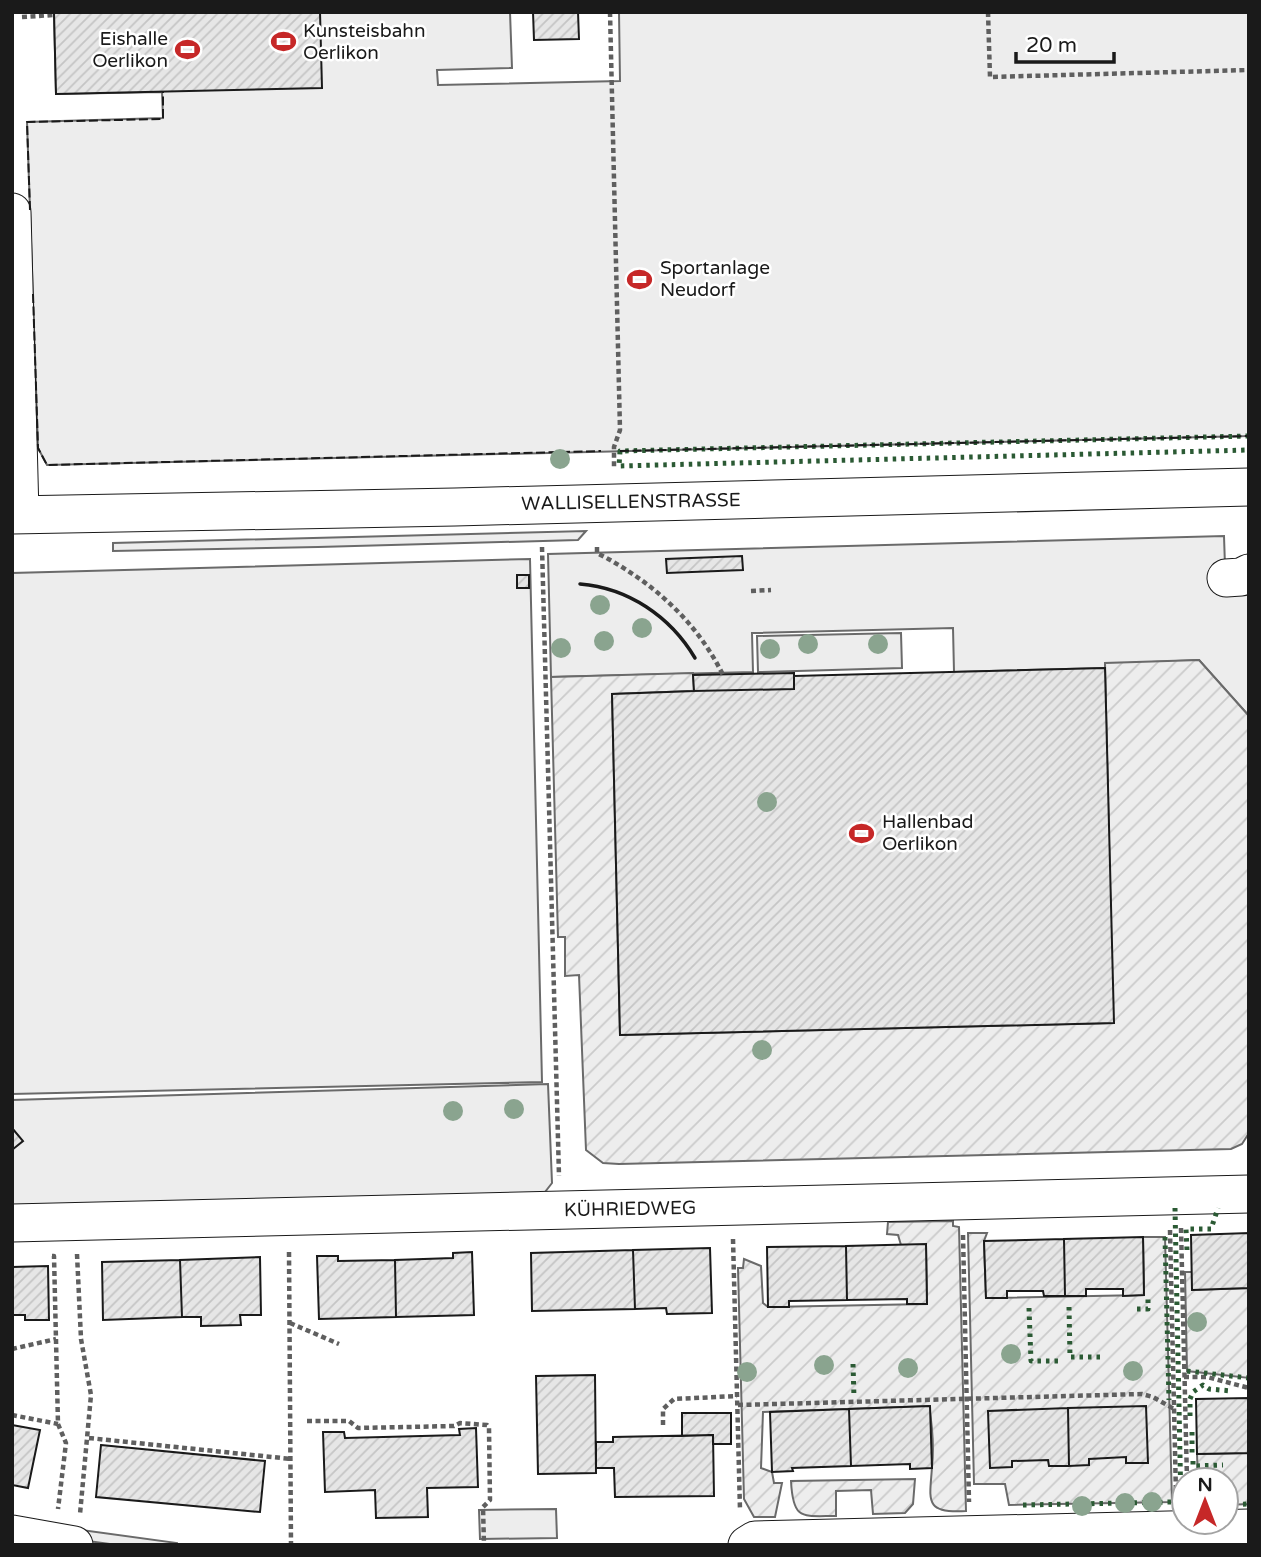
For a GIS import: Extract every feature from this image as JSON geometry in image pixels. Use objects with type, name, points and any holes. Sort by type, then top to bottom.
[{"type":"street","points":[[12,212],[16,514]]},
{"type":"street","name":"WALLISELLENSTRASSE","points":[[16,514],[455,507],[1249,487]]},
{"type":"street","name":"KÜHRIEDWEG","points":[[12,1223],[1249,1194]]},
{"type":"street","points":[[744,1533],[755,1540],[1249,1528]]},
{"type":"street","points":[[12,1534],[70,1530]]},
{"type":"path","points":[[610,12],[620,430],[614,447],[614,469]]},
{"type":"path","points":[[988,12],[990,78],[1249,70]]},
{"type":"path","points":[[22,17],[54,15]]},
{"type":"path","points":[[542,547],[548,672],[560,1210]]},
{"type":"path","points":[[597,547],[597,553],[638,576],[680,612],[723,675]]},
{"type":"path","points":[[751,591],[771,590]]},
{"type":"path","points":[[70,1530],[89,1438],[91,1395],[81,1339],[75,1222]]},
{"type":"path","points":[[1170,1222],[1175,1466]]},
{"type":"path","points":[[1181,1222],[1187,1466]]},
{"type":"path","points":[[733,1233],[744,1533]]},
{"type":"path","points":[[963,1235],[969,1504]]},
{"type":"path","points":[[40,1256],[54,1256],[58,1424],[66,1443],[70,1530]]},
{"type":"path","points":[[289,1256],[291,1545]]},
{"type":"path","points":[[290,1323],[339,1344]]},
{"type":"path","points":[[12,1349],[56,1339]]},
{"type":"path","points":[[1184,1377],[1207,1377],[1249,1388]]},
{"type":"path","points":[[738,1405],[1142,1394],[1174,1409]]},
{"type":"path","points":[[663,1425],[663,1409],[674,1399],[737,1396]]},
{"type":"path","points":[[12,1415],[58,1424]]},
{"type":"path","points":[[306,1421],[349,1421],[358,1428],[454,1426],[460,1423],[487,1425],[490,1500],[483,1507],[484,1545]]},
{"type":"path","points":[[89,1438],[291,1459]]},
{"type":"shaded area","name":"Sportanlage Neudorf","points":[[54,12],[510,12],[512,68],[437,70],[438,85],[620,81],[619,12],[1249,12],[1249,436],[47,465],[38,448],[27,122],[163,118],[162,92],[56,94]]},
{"type":"shaded area","points":[[586,531],[578,540],[113,551],[113,543]]},
{"type":"shaded area","points":[[1224,536],[1226,596],[1249,594],[1249,716],[1199,660],[1105,664],[1105,668],[954,672],[953,628],[752,633],[753,672],[551,677],[548,554]]},
{"type":"shaded area","points":[[530,559],[542,1082],[12,1094],[12,573]]},
{"type":"shaded area","points":[[901,633],[902,668],[758,672],[757,636]]},
{"type":"shaded area","points":[[1199,660],[1249,716],[1249,1133],[1242,1144],[1231,1149],[619,1164],[603,1163],[586,1150],[579,975],[565,976],[565,937],[558,937],[551,677],[693,673],[694,691],[612,694],[620,1035],[1113,1023],[1105,663]]},
{"type":"shaded area","points":[[548,1084],[552,1183],[538,1201],[12,1213],[12,1100]]},
{"type":"shaded area","points":[[953,1221],[953,1226],[959,1227],[966,1511],[942,1510],[932,1502],[930,1488],[933,1444],[929,1406],[763,1412],[761,1468],[772,1472],[774,1483],[782,1483],[775,1517],[754,1517],[744,1499],[738,1268],[743,1268],[744,1259],[761,1266],[763,1303],[768,1307],[927,1304],[926,1245],[901,1245],[898,1235],[887,1234],[888,1222]]},
{"type":"shaded area","points":[[968,1233],[987,1233],[984,1241],[986,1298],[1144,1295],[1143,1237],[1165,1237],[1170,1502],[1009,1505],[1005,1484],[974,1484]]},
{"type":"shaded area","points":[[1185,1272],[1192,1272],[1193,1290],[1249,1288],[1249,1378],[1187,1371]]},
{"type":"shaded area","points":[[1249,1453],[1249,1504],[1240,1504],[1240,1466],[1197,1466],[1197,1454]]},
{"type":"shaded area","points":[[915,1479],[913,1504],[905,1513],[873,1514],[871,1490],[836,1491],[836,1516],[802,1514],[794,1503],[791,1481]]},
{"type":"shaded area","points":[[556,1509],[557,1538],[480,1539],[479,1510]]},
{"type":"shaded area","points":[[45,1525],[177,1545],[117,1545],[44,1535]]},
{"type":"building","name":"Kunsteisbahn Oerlikon","points":[[54,12],[320,12],[322,88],[56,94]]},
{"type":"building","points":[[533,12],[578,12],[579,39],[534,40]]},
{"type":"building","points":[[742,556],[743,570],[667,573],[666,559]]},
{"type":"building","points":[[517,575],[529,575],[529,588],[517,588]]},
{"type":"building","name":"Hallenbad Oerlikon","points":[[1105,668],[1114,1023],[620,1035],[612,694],[694,691],[693,675],[794,673],[794,676]]},
{"type":"building","points":[[794,673],[794,689],[694,691],[693,675]]},
{"type":"building","points":[[12,1128],[23,1141],[12,1150]]},
{"type":"building","points":[[1249,1233],[1249,1288],[1192,1290],[1191,1235]]},
{"type":"building","points":[[1143,1237],[1144,1295],[1123,1296],[1123,1289],[1086,1289],[1086,1296],[1065,1296],[1064,1239]]},
{"type":"building","points":[[1064,1239],[1065,1296],[1044,1296],[1043,1291],[1007,1291],[1007,1298],[986,1298],[984,1241]]},
{"type":"building","points":[[926,1244],[927,1304],[907,1304],[907,1299],[847,1300],[846,1246]]},
{"type":"building","points":[[846,1246],[847,1300],[789,1301],[789,1307],[768,1307],[767,1247]]},
{"type":"building","points":[[710,1248],[712,1313],[667,1314],[666,1308],[635,1309],[633,1250]]},
{"type":"building","points":[[633,1250],[635,1309],[532,1311],[531,1253]]},
{"type":"building","points":[[472,1252],[474,1315],[396,1317],[395,1260],[453,1258],[453,1253]]},
{"type":"building","points":[[317,1256],[338,1256],[338,1261],[395,1260],[396,1317],[319,1319]]},
{"type":"building","points":[[260,1257],[261,1315],[240,1315],[241,1325],[201,1326],[201,1317],[182,1317],[180,1260]]},
{"type":"building","points":[[180,1260],[182,1317],[103,1320],[102,1262]]},
{"type":"building","points":[[48,1266],[49,1320],[25,1320],[25,1315],[12,1315],[12,1267]]},
{"type":"building","points":[[595,1375],[596,1473],[538,1474],[536,1376]]},
{"type":"building","points":[[1249,1398],[1249,1453],[1197,1454],[1196,1399]]},
{"type":"building","points":[[930,1406],[932,1468],[910,1469],[910,1464],[851,1466],[849,1409]]},
{"type":"building","points":[[1146,1406],[1148,1463],[1126,1463],[1126,1457],[1089,1459],[1089,1465],[1069,1466],[1068,1408]]},
{"type":"building","points":[[1068,1408],[1069,1466],[1049,1466],[1048,1460],[1012,1461],[1012,1467],[990,1468],[988,1411]]},
{"type":"building","points":[[849,1409],[851,1466],[792,1468],[793,1471],[772,1472],[770,1412]]},
{"type":"building","points":[[682,1413],[731,1413],[731,1444],[713,1444],[713,1435],[682,1436]]},
{"type":"building","points":[[12,1425],[40,1430],[28,1488],[12,1485]]},
{"type":"building","points":[[476,1428],[478,1487],[427,1488],[428,1517],[376,1518],[375,1490],[325,1492],[323,1432],[344,1432],[345,1438],[460,1435],[459,1429]]},
{"type":"building","points":[[713,1435],[714,1496],[615,1497],[614,1468],[596,1468],[596,1442],[613,1442],[613,1437]]},
{"type":"building","points":[[101,1445],[265,1461],[260,1512],[96,1497]]},
{"type":"hedge","points":[[1249,436],[620,451],[619,466],[1249,450]]},
{"type":"hedge","points":[[1175,1208],[1180,1466]]},
{"type":"hedge","points":[[1187,1250],[1186,1229],[1211,1229],[1218,1208]]},
{"type":"hedge","points":[[1165,1237],[1169,1400]]},
{"type":"hedge","points":[[1137,1309],[1148,1309],[1148,1299]]},
{"type":"hedge","points":[[1069,1307],[1070,1357],[1104,1357]]},
{"type":"hedge","points":[[1029,1308],[1031,1361],[1062,1361]]},
{"type":"hedge","points":[[853,1364],[854,1398]]},
{"type":"hedge","points":[[1187,1371],[1249,1378]]},
{"type":"hedge","points":[[1190,1399],[1193,1392],[1203,1385],[1209,1389],[1232,1391]]},
{"type":"hedge","points":[[1190,1404],[1190,1418]]},
{"type":"hedge","points":[[1192,1432],[1192,1453]]},
{"type":"hedge","points":[[1193,1461],[1193,1466],[1223,1465]]},
{"type":"hedge","points":[[1023,1505],[1170,1502]]},
{"type":"hedge","points":[[1240,1504],[1249,1504]]},
{"type":"fence","points":[[30,210],[27,122],[163,119],[163,92]]},
{"type":"fence","points":[[33,294],[38,448],[47,465],[601,451]]},
{"type":"fence","points":[[620,451],[1249,436]]},
{"type":"wall","points":[[580,584],[615,591],[646,607],[673,629],[695,658]]},
{"type":"place","name":"Kunsteisbahn Oerlikon","points":[[283,42]]},
{"type":"place","name":"Eishalle Oerlikon","points":[[188,50]]},
{"type":"place","name":"Sportanlage Neudorf","points":[[640,279]]},
{"type":"place","name":"Hallenbad Oerlikon","points":[[862,833]]}]
